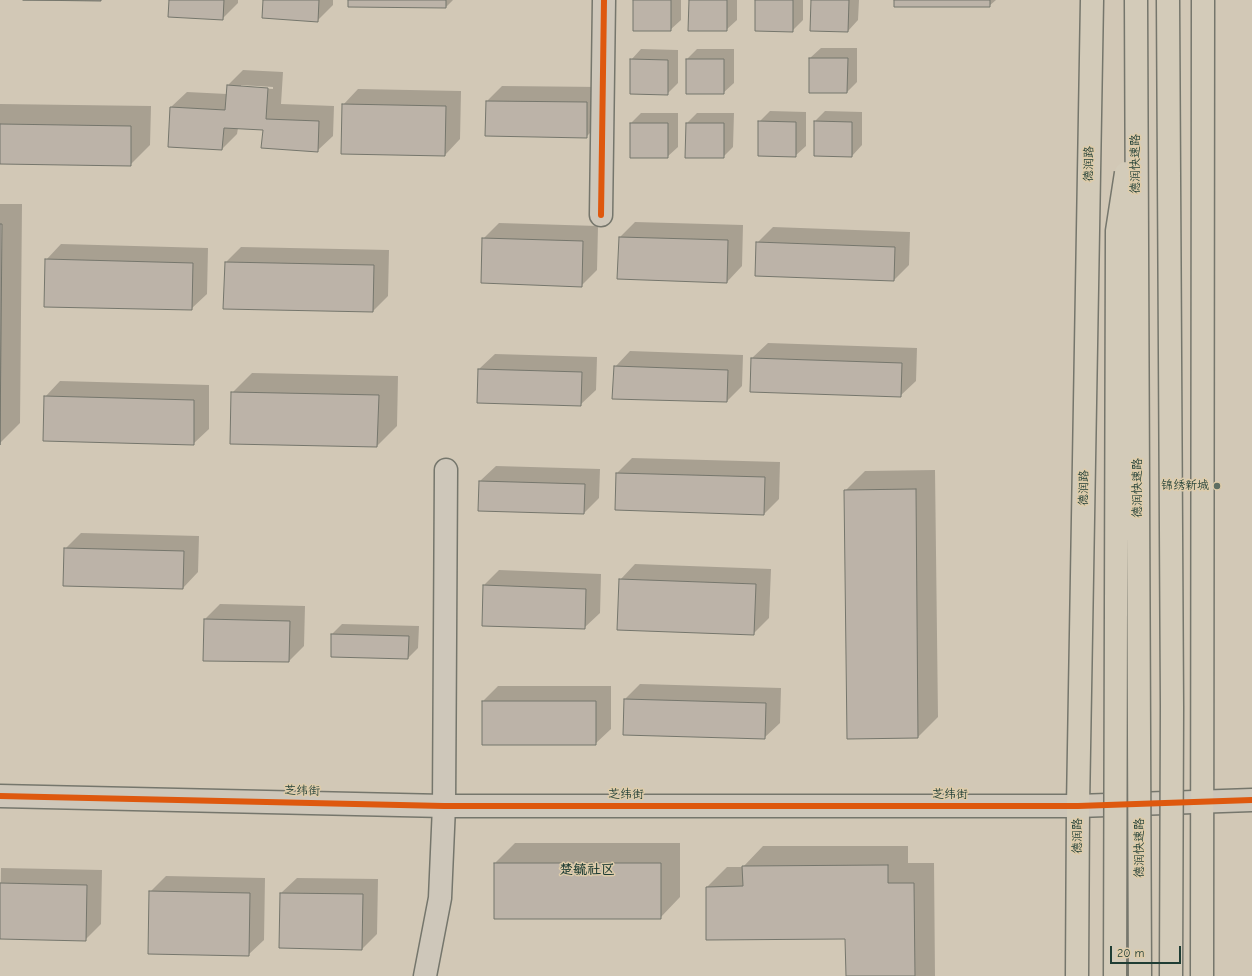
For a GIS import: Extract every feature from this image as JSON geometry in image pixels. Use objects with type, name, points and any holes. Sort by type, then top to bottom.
[{"type":"main road","name":"德润路","points":[[1077,976],[1078,806],[1092,0]]},
{"type":"main road","name":"德润快速路","points":[[1136,0],[1140,976]]},
{"type":"main road","points":[[1168,0],[1172,706],[1171,976]]},
{"type":"main road","points":[[1202,976],[1203,0]]},
{"type":"main road","points":[[1115,976],[1117,232],[1136,107]]},
{"type":"street","points":[[601,215],[604,0]]},
{"type":"street","points":[[425,976],[440,898],[444,806],[446,470]]},
{"type":"street","name":"芝纬街","points":[[0,796],[444,806],[1078,806],[1203,800],[1252,800]]},
{"type":"building","points":[[23,0],[101,0],[101,1]]},
{"type":"building","points":[[169,0],[224,0],[223,20],[168,17]]},
{"type":"building","points":[[263,0],[319,0],[318,22],[262,18]]},
{"type":"building","points":[[348,0],[446,0],[446,8],[348,7]]},
{"type":"building","points":[[633,0],[671,0],[671,31],[633,31]]},
{"type":"building","points":[[689,0],[727,0],[727,31],[688,31]]},
{"type":"building","points":[[755,0],[793,0],[793,32],[755,31]]},
{"type":"building","points":[[811,0],[849,0],[848,32],[810,31]]},
{"type":"building","points":[[894,0],[990,0],[990,7],[894,7]]},
{"type":"building","points":[[809,58],[848,58],[847,93],[809,93]]},
{"type":"building","points":[[630,59],[668,60],[668,95],[630,94]]},
{"type":"building","points":[[686,59],[724,59],[724,94],[686,94]]},
{"type":"building","points":[[227,85],[268,88],[266,119],[319,121],[318,152],[261,148],[263,130],[224,128],[222,150],[168,147],[170,107],[225,110]]},
{"type":"building","points":[[486,101],[587,102],[587,138],[485,136]]},
{"type":"building","points":[[342,104],[446,106],[445,156],[341,154]]},
{"type":"building","points":[[758,121],[796,122],[796,157],[758,156]]},
{"type":"building","points":[[814,121],[852,122],[852,157],[814,156]]},
{"type":"building","points":[[630,123],[668,123],[668,158],[630,158]]},
{"type":"building","points":[[686,123],[724,123],[724,158],[685,158]]},
{"type":"building","points":[[0,124],[131,126],[131,166],[0,164]]},
{"type":"building","points":[[0,224],[2,224],[0,445]]},
{"type":"building","points":[[619,237],[728,240],[727,283],[617,279]]},
{"type":"building","points":[[482,238],[583,241],[582,287],[481,283]]},
{"type":"building","points":[[756,242],[895,247],[894,281],[755,276]]},
{"type":"building","points":[[45,259],[193,263],[192,310],[44,307]]},
{"type":"building","points":[[225,262],[374,265],[373,312],[223,309]]},
{"type":"building","points":[[751,358],[902,363],[901,397],[750,392]]},
{"type":"building","points":[[614,366],[728,370],[727,402],[612,399]]},
{"type":"building","points":[[478,369],[582,372],[581,406],[477,403]]},
{"type":"building","points":[[231,392],[379,395],[377,447],[230,444]]},
{"type":"building","points":[[44,396],[194,400],[194,445],[43,441]]},
{"type":"building","points":[[616,473],[765,477],[764,515],[615,510]]},
{"type":"building","points":[[479,481],[585,484],[584,514],[478,511]]},
{"type":"building","points":[[916,489],[918,738],[847,739],[844,490]]},
{"type":"building","points":[[64,548],[184,551],[183,589],[63,586]]},
{"type":"building","points":[[619,579],[756,584],[754,635],[617,630]]},
{"type":"building","points":[[483,585],[586,589],[585,629],[482,626]]},
{"type":"building","points":[[204,619],[290,621],[289,662],[203,661]]},
{"type":"building","points":[[331,634],[409,636],[408,659],[331,657]]},
{"type":"building","points":[[624,699],[766,703],[765,739],[623,735]]},
{"type":"building","points":[[482,701],[596,701],[596,745],[482,745]]},
{"type":"building","points":[[494,863],[661,863],[661,919],[494,919]]},
{"type":"building","points":[[888,865],[888,883],[914,883],[915,976],[846,976],[845,939],[706,940],[706,887],[743,886],[742,866]]},
{"type":"building","points":[[0,883],[87,885],[86,941],[0,939]]},
{"type":"building","points":[[149,891],[250,893],[249,956],[148,954]]},
{"type":"building","points":[[280,893],[363,894],[362,950],[279,948]]},
{"type":"cycle path","points":[[601,215],[604,0]]},
{"type":"cycle path","points":[[0,796],[444,806],[1078,806],[1252,800]]},
{"type":"place","name":"锦绣新城","points":[[1217,486]]},
{"type":"district","name":"楚毓社区","points":[[587,870]]}]
